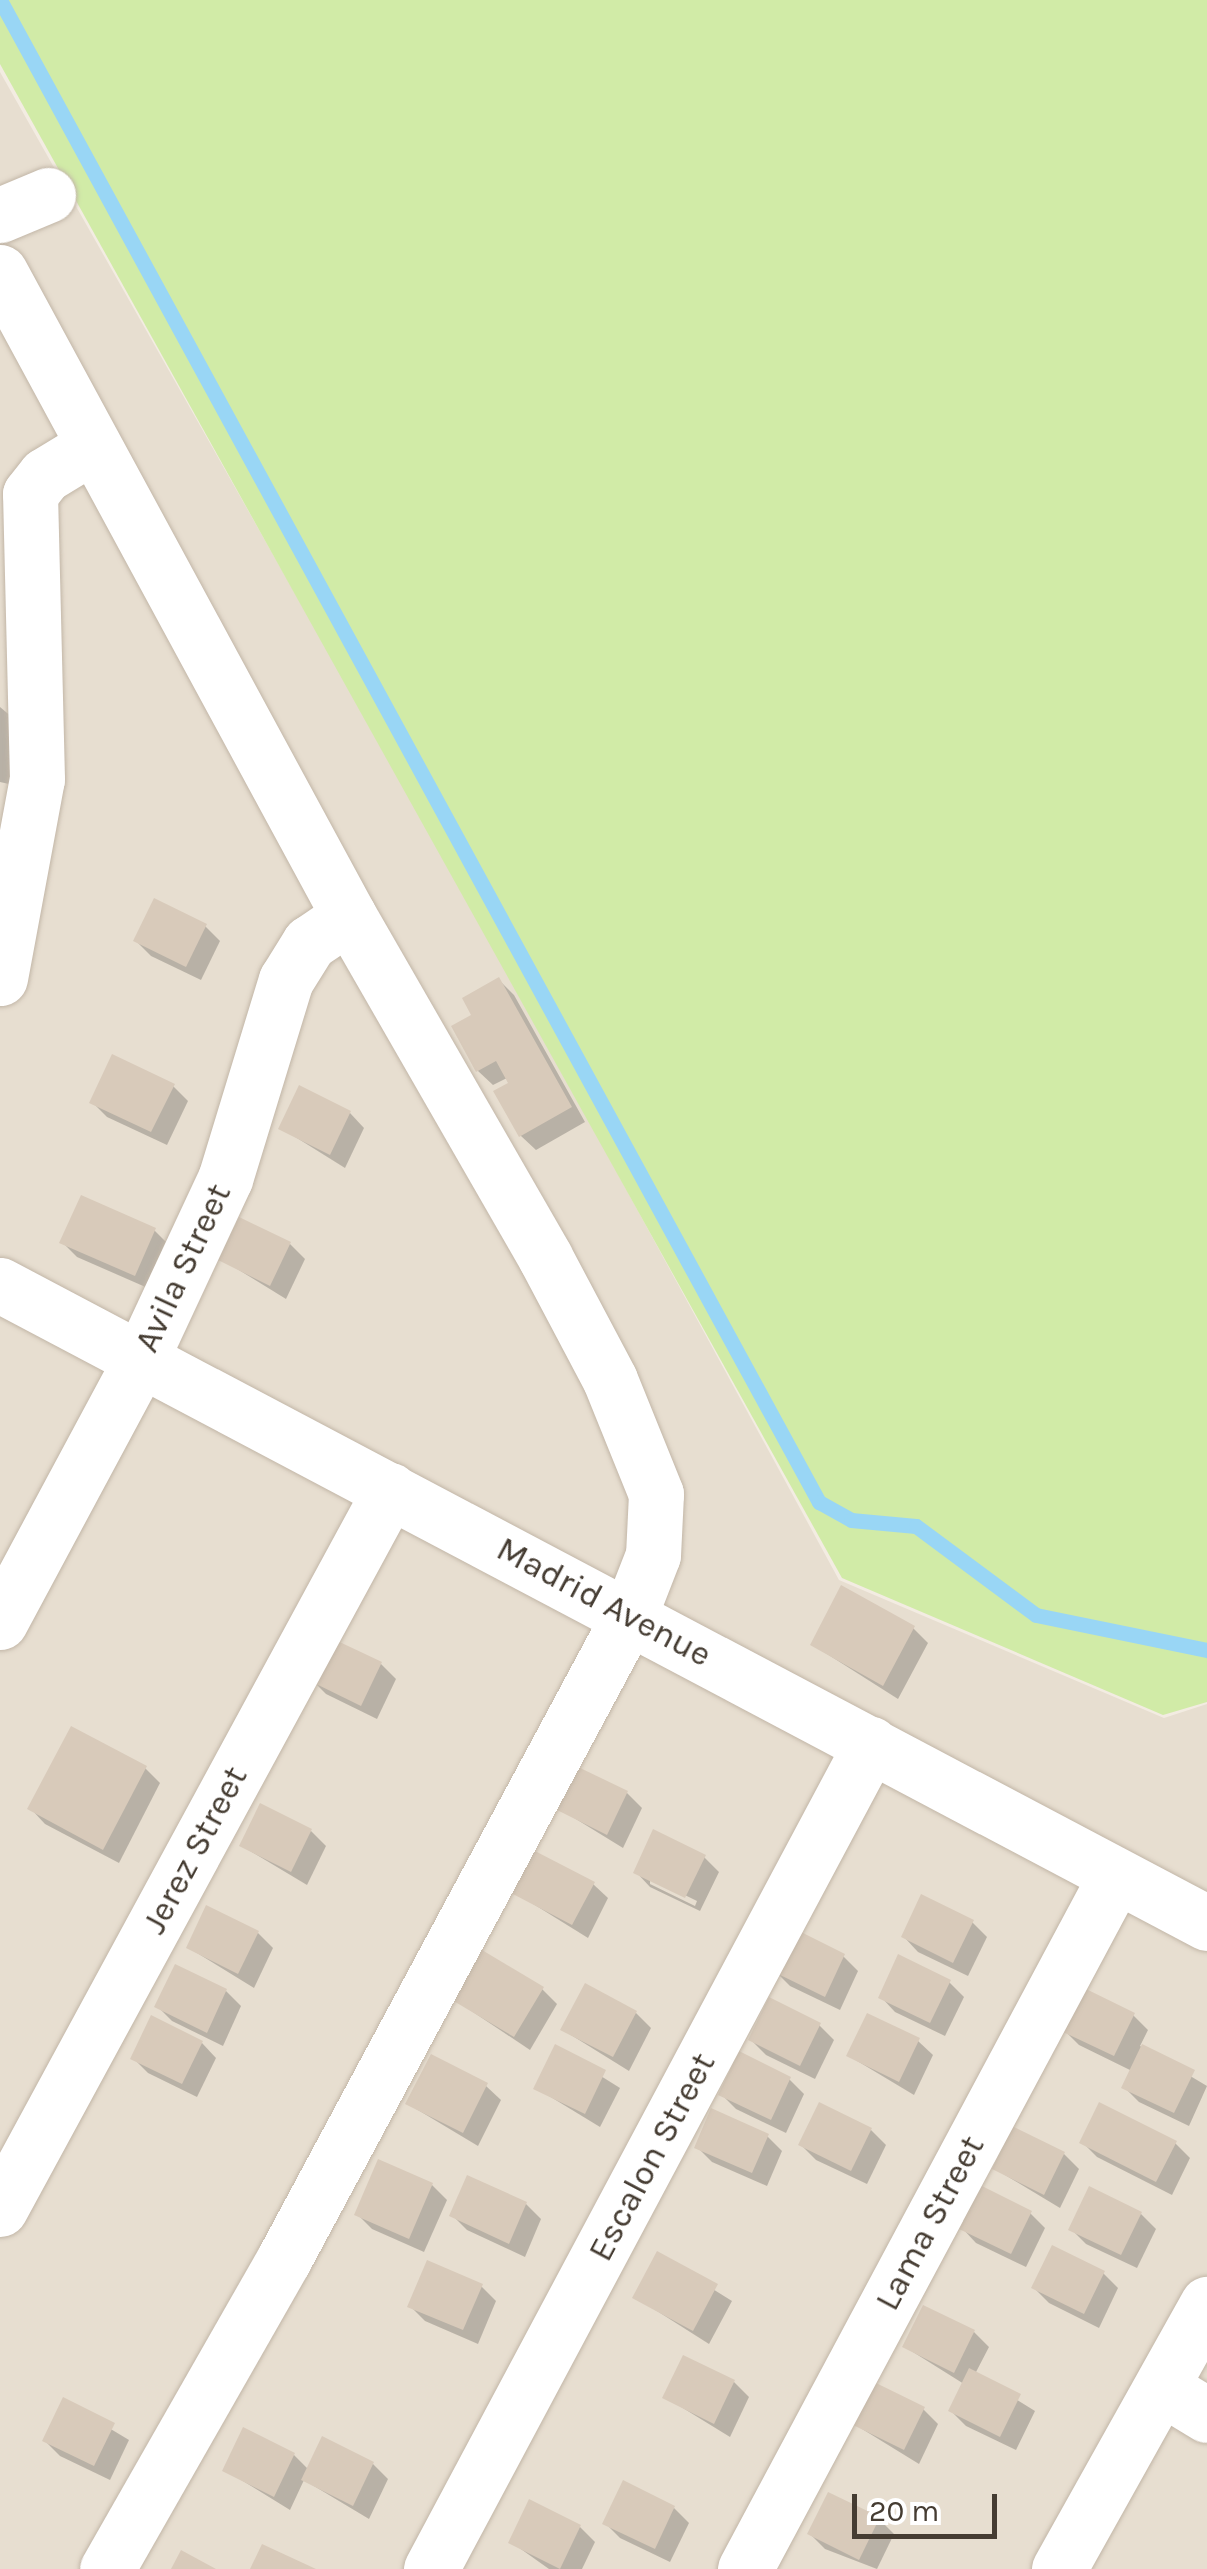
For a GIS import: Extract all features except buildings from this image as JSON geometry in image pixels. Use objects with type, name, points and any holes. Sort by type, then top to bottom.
[{"type":"street","points":[[0,272],[91,447],[348,916],[610,1380],[656,1494],[653,1555],[630,1614],[284,2258],[107,2569]]},
{"type":"street","points":[[0,978],[37,779],[30,494],[45,475],[91,447]]},
{"type":"street","name":"Avila Street","points":[[0,1622],[140,1361],[225,1180],[286,980],[309,943],[348,916]]},
{"type":"street","name":"Madrid Avenue","points":[[0,1285],[630,1614],[1207,1923]]},
{"type":"street","name":"Jerez Street","points":[[0,2209],[390,1490]]},
{"type":"street","name":"Escalon Street","points":[[431,2569],[871,1744]]},
{"type":"street","name":"Lama Street","points":[[745,2569],[1115,1877]]},
{"type":"street","points":[[1059,2569],[1185,2402],[1207,2304]]},
{"type":"shaded area","points":[[0,72],[473,908],[839,1580],[1164,1718],[1207,1704],[1207,2569],[0,2569]]},
{"type":"green space","points":[[0,0],[1207,0],[1207,1702],[1163,1715],[842,1578],[0,64]]},
{"type":"waterway","points":[[0,0],[819,1502],[851,1520],[916,1526],[1036,1615],[1207,1650]]}]
